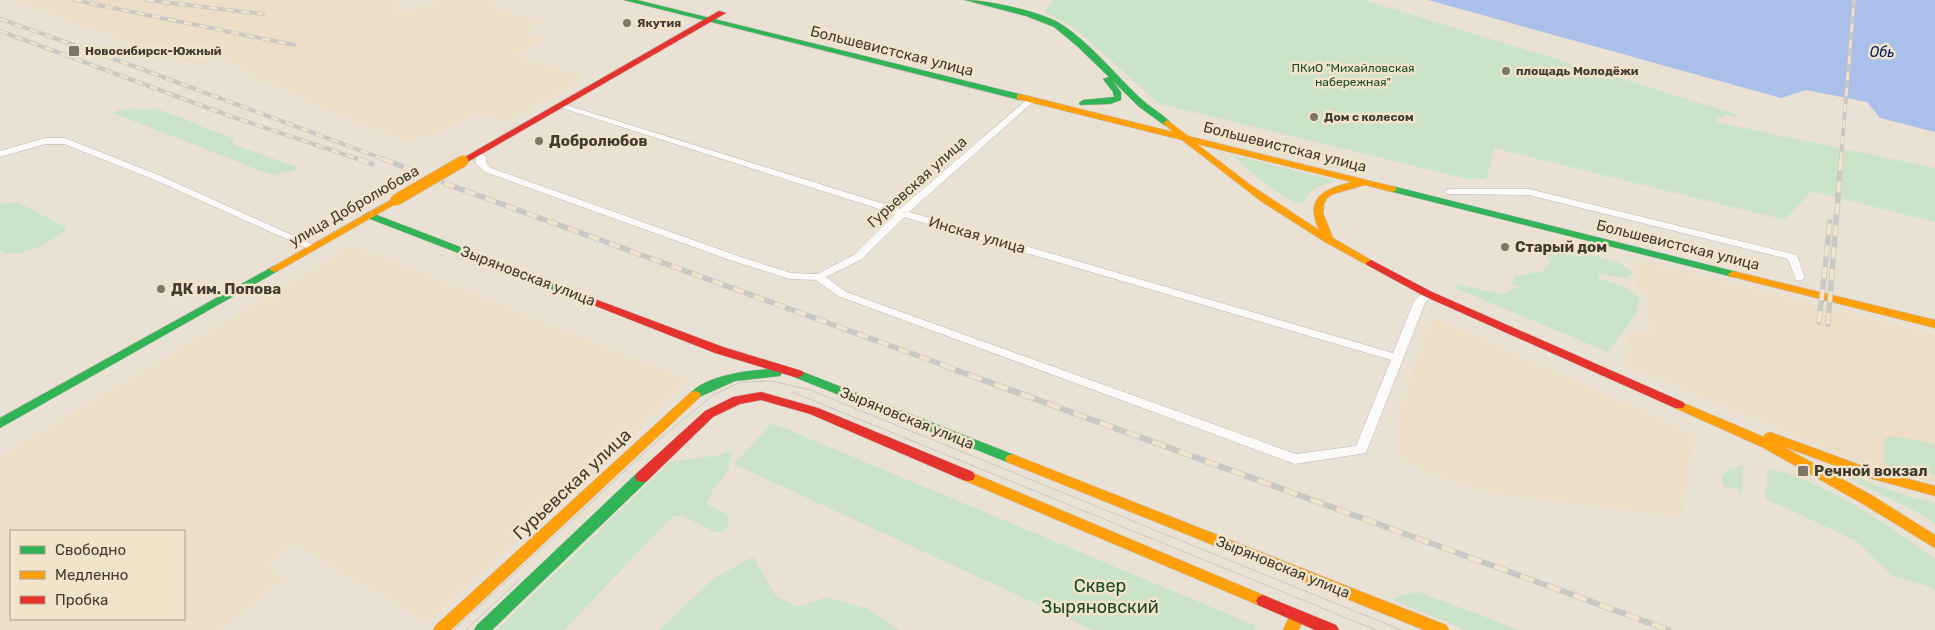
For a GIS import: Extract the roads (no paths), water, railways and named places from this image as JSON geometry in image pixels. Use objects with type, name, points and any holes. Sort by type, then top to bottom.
[{"type":"main road","name":"Большевистская улица","points":[[628,0],[1935,324]]},
{"type":"main road","name":"Большевистская улица","points":[[669,0],[1708,256]]},
{"type":"main road","points":[[969,0],[1045,20],[1066,31],[1141,104],[1167,123],[1183,138],[1276,208],[1330,241],[1428,294],[1767,444],[1825,476],[1935,542]]},
{"type":"main road","name":"улица Добролюбова","points":[[0,424],[722,13]]},
{"type":"main road","points":[[1080,44],[1119,96],[1110,101],[1083,103]]},
{"type":"main road","points":[[1330,241],[1320,226],[1315,210],[1319,199],[1329,191],[1342,186],[1367,182]]},
{"type":"main road","points":[[1276,208],[1296,212],[1315,210]]},
{"type":"main road","name":"Зыряновская улица","points":[[369,215],[719,350],[800,375],[1441,630]]},
{"type":"main road","points":[[719,350],[734,374],[754,396]]},
{"type":"main road","points":[[734,374],[757,372],[800,375]]},
{"type":"main road","name":"Гурьевская улица","points":[[441,630],[686,402],[713,384],[734,374]]},
{"type":"main road","points":[[482,630],[709,414],[732,400],[754,396]]},
{"type":"main road","name":"Зыряновская улица","points":[[754,396],[770,397],[814,411],[1331,630]]},
{"type":"main road","points":[[1718,421],[1794,444],[1871,474],[1935,491]]},
{"type":"main road","points":[[1291,630],[1297,616]]},
{"type":"street","name":"Гурьевская улица","points":[[819,276],[858,257],[902,213],[1030,100]]},
{"type":"street","name":"Инская улица","points":[[560,106],[902,213],[1396,358]]},
{"type":"street","points":[[0,154],[45,141],[65,141],[158,178],[313,247]]},
{"type":"street","points":[[477,153],[481,157],[481,164],[488,170],[734,258],[790,276],[819,276],[842,294],[1295,459],[1361,450],[1420,301],[1428,294]]},
{"type":"street","points":[[1450,192],[1529,192],[1754,246],[1793,257],[1800,278]]},
{"type":"water","name":"Обь","points":[[1428,0],[1935,0],[1935,132],[1880,118],[1867,102],[1806,90],[1781,98]]},
{"type":"tram line","points":[[454,630],[657,441],[713,395],[741,382],[773,381],[810,390],[1401,630]]},
{"type":"tram line","points":[[792,392],[1376,630]]},
{"type":"tram line","points":[[466,630],[519,580]]},
{"type":"railway","points":[[74,0],[294,45]]},
{"type":"railway","points":[[146,0],[263,14]]},
{"type":"railway","points":[[1841,160],[1854,0]]},
{"type":"railway","points":[[0,19],[128,64],[386,160]]},
{"type":"railway","points":[[0,31],[227,115],[361,160]]},
{"type":"railway","points":[[358,159],[372,164]]},
{"type":"railway","points":[[383,159],[417,172]]},
{"type":"railway","points":[[1828,324],[1841,159]]},
{"type":"railway","points":[[444,183],[946,366]]},
{"type":"railway","points":[[1819,322],[1830,222]]},
{"type":"railway","points":[[942,365],[1669,630]]},
{"type":"place","name":"Якутия","points":[[627,23]]},
{"type":"place","name":"Новосибирск-Южный","points":[[74,51]]},
{"type":"place","name":"площадь Молодёжи","points":[[1506,71]]},
{"type":"place","name":"Дом с колесом","points":[[1314,117]]},
{"type":"place","name":"Добролюбов","points":[[539,141]]},
{"type":"place","name":"Старый дом","points":[[1505,247]]},
{"type":"place","name":"ДК им. Попова","points":[[161,289]]},
{"type":"place","name":"Речной вокзал","points":[[1803,471]]},
{"type":"park label","name":"ПКиО \"Михайловская набережная\"","points":[[1353,75]]},
{"type":"park label","name":"Cквер Зыряновский","points":[[1100,596]]}]
